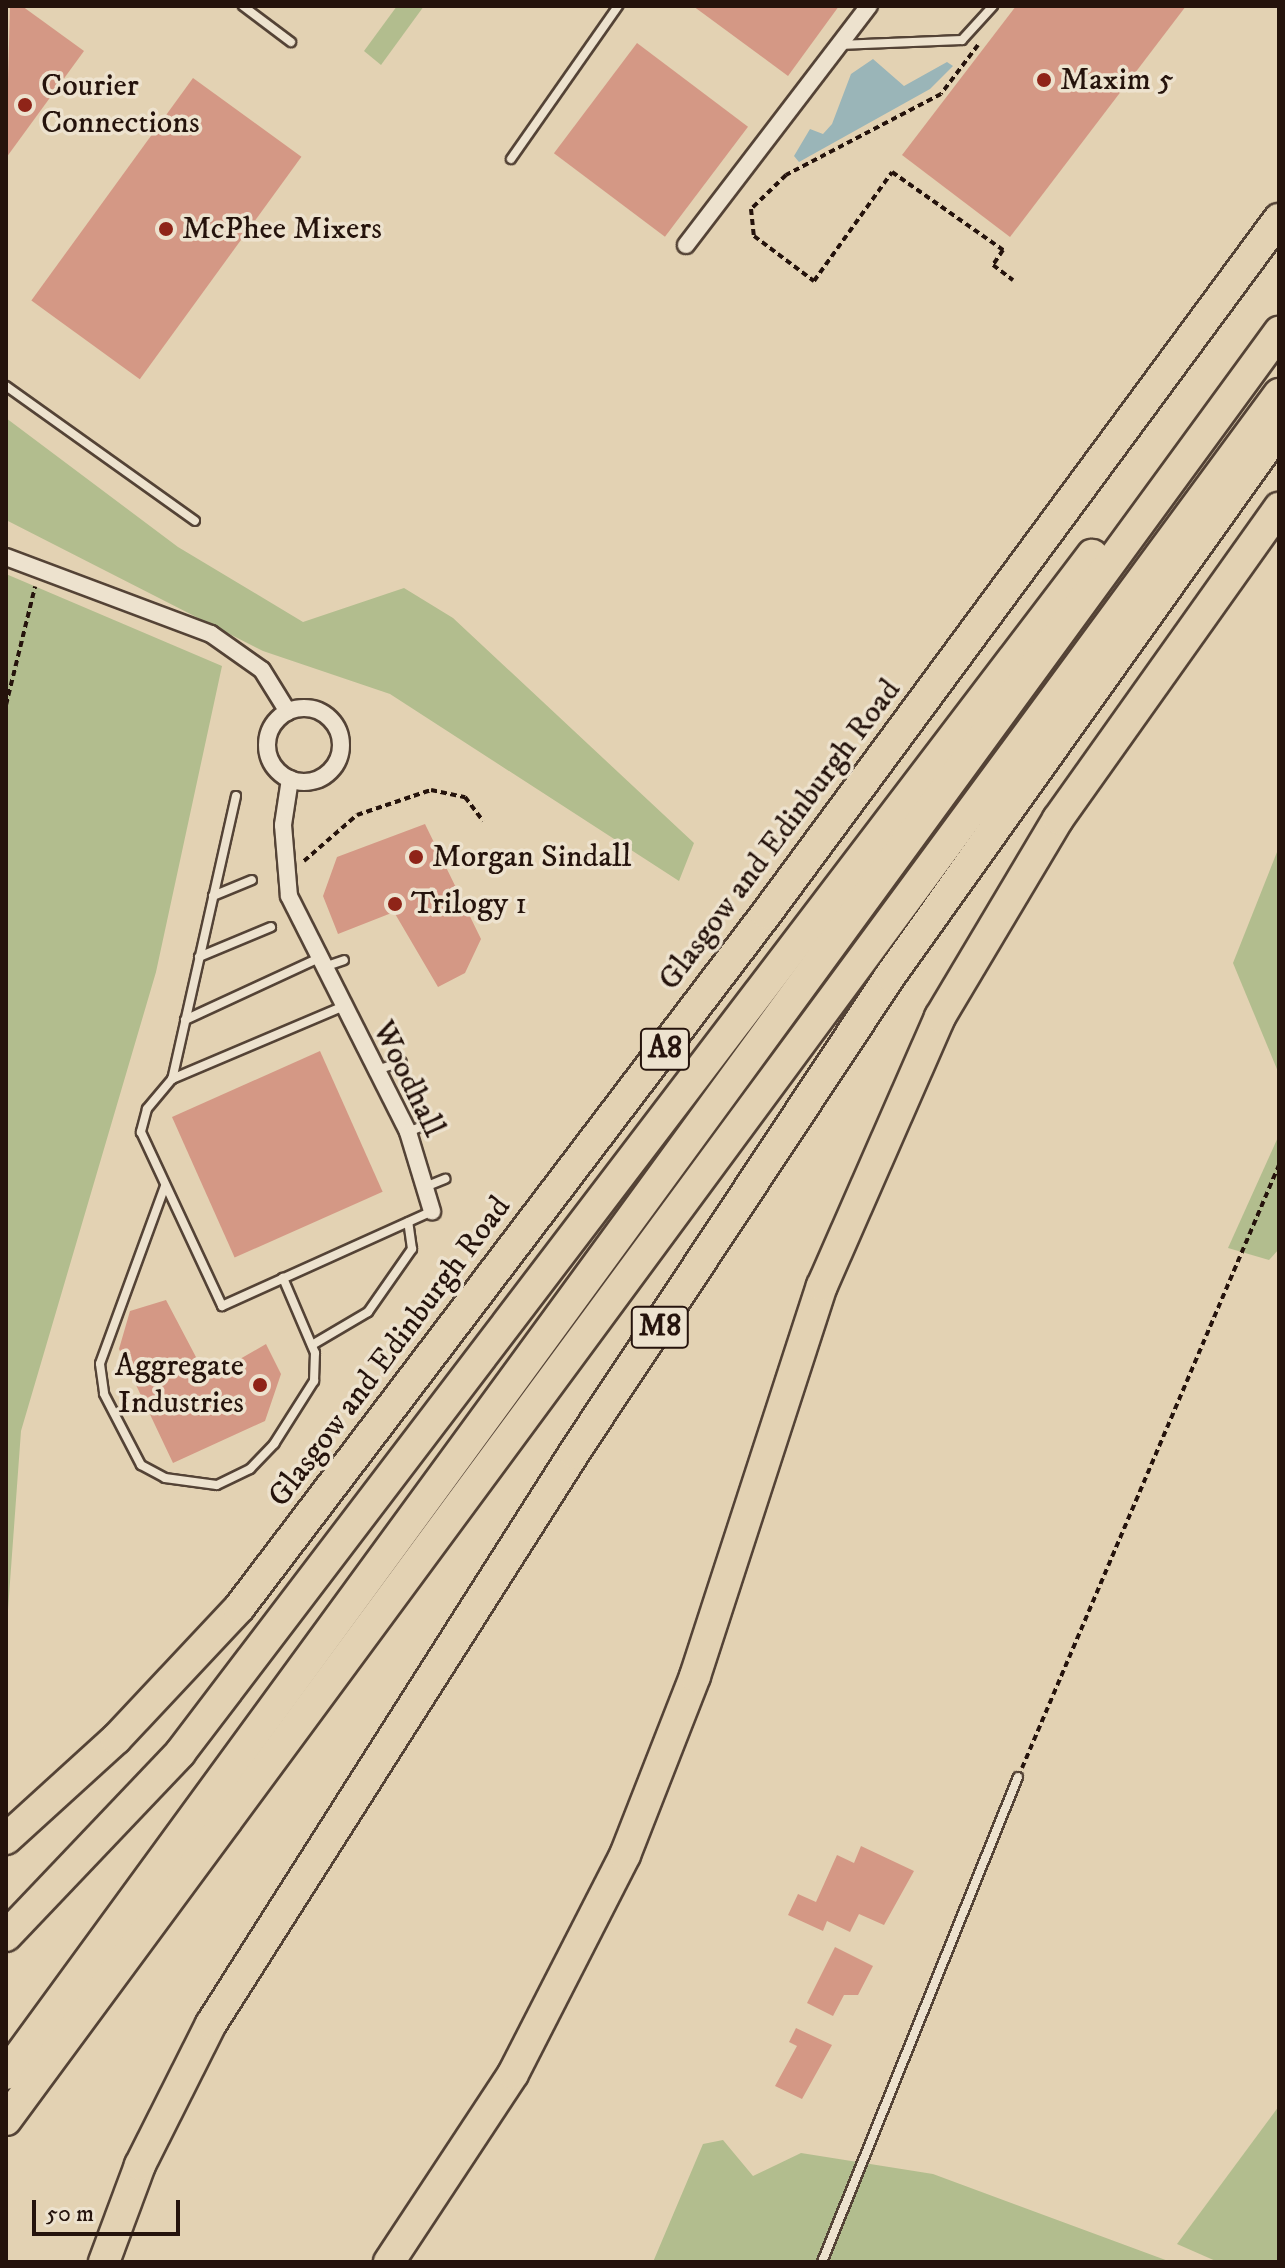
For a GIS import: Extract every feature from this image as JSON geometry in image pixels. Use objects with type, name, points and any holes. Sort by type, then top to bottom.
[{"type":"highway","name":"Glasgow and Edinburgh Road","points":[[6,1839],[116,1739],[239,1608],[766,914],[1279,219]]},
{"type":"highway","points":[[6,1936],[124,1816],[211,1712],[1279,313]]},
{"type":"highway","name":"M8","points":[[6,2074],[1279,332]]},
{"type":"highway","name":"M8","points":[[6,2120],[1279,394]]},
{"type":"highway","name":"M8","points":[[104,2262],[140,2165],[211,2024],[574,1453],[890,976],[1279,430]]},
{"type":"highway","points":[[389,2262],[513,2074],[625,1855],[695,1676],[822,1286],[940,1017],[1058,819],[1279,508]]},
{"type":"highway","points":[[211,1712],[252,1681],[556,1297],[613,1244]]},
{"type":"street","points":[[686,245],[869,6]]},
{"type":"street","points":[[6,557],[38,572],[211,634],[262,670],[288,712]]},
{"type":"street","points":[[288,712],[323,713],[341,742],[325,776],[290,779],[276,769],[267,744],[288,712]]},
{"type":"street","name":"Woodhall","points":[[290,779],[283,825],[287,875],[342,1007],[408,1132],[432,1211]]},
{"type":"lane","points":[[243,6],[291,42]]},
{"type":"lane","points":[[511,159],[618,6]]},
{"type":"lane","points":[[839,45],[942,44],[962,40],[988,20],[993,6]]},
{"type":"lane","points":[[6,386],[195,521]]},
{"type":"lane","points":[[172,1079],[236,796]]},
{"type":"lane","points":[[213,896],[252,880]]},
{"type":"lane","points":[[199,957],[271,927]]},
{"type":"lane","points":[[185,1020],[321,962],[344,960]]},
{"type":"lane","points":[[172,1079],[342,1007]]},
{"type":"lane","points":[[374,1071],[402,1062]]},
{"type":"lane","name":"Woodhall","points":[[172,1079],[147,1109],[141,1132],[222,1306],[432,1211]]},
{"type":"lane","points":[[408,1132],[430,1123]]},
{"type":"lane","points":[[424,1187],[445,1179]]},
{"type":"lane","points":[[165,1186],[100,1364],[104,1394],[141,1465],[201,1487],[250,1469],[314,1381],[312,1345],[283,1278]]},
{"type":"lane","points":[[312,1345],[368,1312],[412,1249],[408,1222]]},
{"type":"lane","points":[[822,2262],[1018,1777]]},
{"type":"path","points":[[988,20],[985,37],[941,94],[786,175],[751,209],[754,236],[814,281],[892,172],[1003,250],[993,265],[1013,280]]},
{"type":"path","points":[[6,705],[38,572]]},
{"type":"path","points":[[287,875],[357,815],[431,790],[465,797],[483,821]]},
{"type":"path","points":[[1018,1777],[1279,1165]]},
{"type":"green space","points":[[397,6],[424,6],[381,65],[364,51]]},
{"type":"green space","points":[[6,418],[178,547],[303,622],[404,588],[453,618],[694,843],[679,881],[390,694],[263,651],[6,520]]},
{"type":"green space","points":[[6,574],[222,666],[156,972],[21,1431],[6,1637]]},
{"type":"green space","points":[[1279,847],[1279,1074],[1233,963]]},
{"type":"green space","points":[[1279,1135],[1279,1249],[1269,1260],[1228,1248]]},
{"type":"green space","points":[[1279,2106],[1279,2262],[1218,2262],[1177,2244]]},
{"type":"green space","points":[[723,2140],[753,2176],[801,2153],[933,2174],[1171,2262],[653,2262],[703,2144]]},
{"type":"water","points":[[873,59],[904,86],[947,62],[953,66],[930,89],[799,162],[794,156],[810,129],[823,134],[832,124],[851,74]]},
{"type":"building","name":"Courier Connections","points":[[10,6],[22,6],[84,51],[6,158]]},
{"type":"building","points":[[693,6],[839,6],[788,76]]},
{"type":"building","name":"Maxim 5","points":[[1016,6],[1186,6],[1010,237],[902,155]]},
{"type":"building","points":[[637,43],[748,127],[665,237],[554,153]]},
{"type":"building","name":"McPhee Mixers","points":[[193,78],[301,157],[140,379],[31,300]]},
{"type":"building","name":"Trilogy 1","points":[[425,824],[481,939],[465,973],[438,987],[394,912],[338,934],[323,896],[337,857]]},
{"type":"building","points":[[320,1051],[383,1192],[235,1258],[172,1117]]},
{"type":"building","points":[[166,1300],[207,1378],[266,1344],[281,1374],[265,1421],[173,1463],[119,1349],[130,1311]]},
{"type":"building","points":[[861,1846],[914,1871],[884,1925],[859,1914],[850,1932],[827,1921],[823,1931],[788,1915],[798,1894],[816,1902],[837,1855],[854,1863]]},
{"type":"building","points":[[835,1947],[873,1966],[858,1995],[844,1995],[833,2016],[807,2003]]},
{"type":"building","points":[[796,2028],[832,2045],[802,2099],[775,2086],[797,2046],[789,2042]]},
{"type":"place","name":"Maxim 5","points":[[1044,80]]},
{"type":"place","name":"Courier Connections","points":[[25,105]]},
{"type":"place","name":"McPhee Mixers","points":[[166,229]]},
{"type":"place","name":"Morgan Sindall","points":[[416,857]]},
{"type":"place","name":"Trilogy 1","points":[[395,904]]},
{"type":"place","name":"Aggregate Industries","points":[[260,1385]]}]
